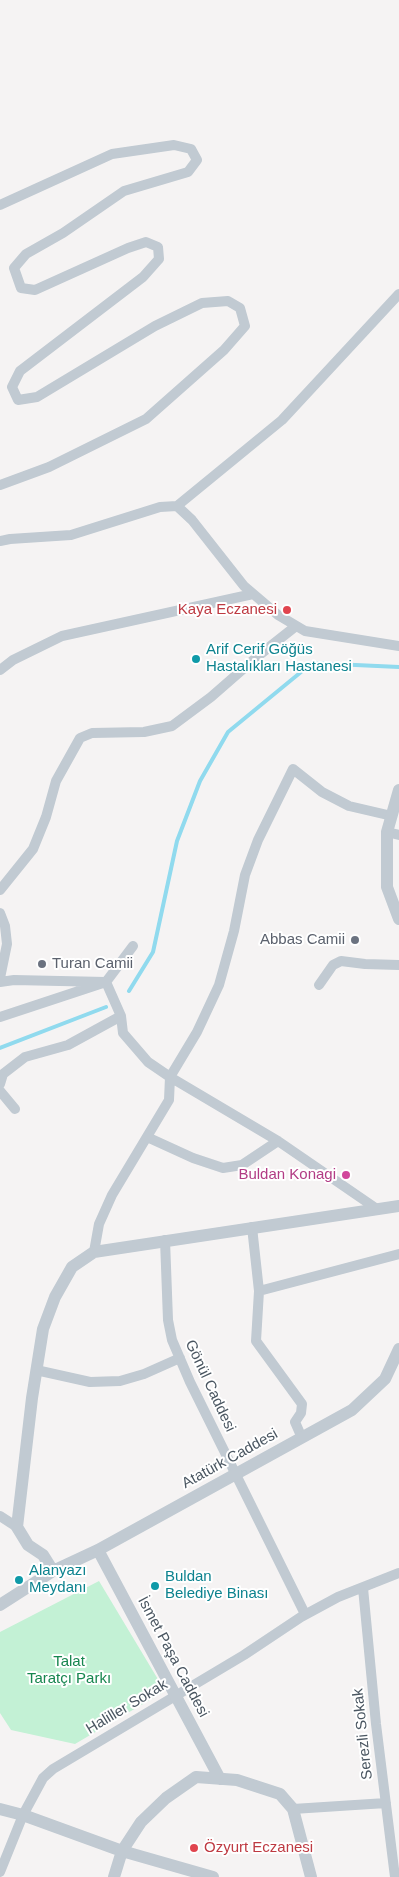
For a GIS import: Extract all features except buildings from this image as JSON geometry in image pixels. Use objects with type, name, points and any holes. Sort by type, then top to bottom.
[{"type":"street","points":[[0,205],[112,154],[174,145],[191,149],[197,160],[188,172],[124,191],[63,233],[26,254],[14,268],[21,288],[35,290],[128,248],[146,242],[158,246],[159,259],[143,277],[20,371],[12,387],[18,400],[37,397],[155,326],[202,303],[228,301],[240,308],[245,326],[224,350],[146,419],[49,467],[0,486]]},
{"type":"street","points":[[0,541],[71,535],[160,507],[177,506],[282,420],[399,294]]},
{"type":"street","points":[[177,506],[192,520],[244,586],[278,615],[305,632],[399,646]]},
{"type":"street","points":[[0,670],[13,660],[62,636],[253,594]]},
{"type":"street","points":[[0,890],[33,849],[46,817],[56,781],[80,738],[92,733],[144,732],[172,726],[211,697],[296,626]]},
{"type":"street","points":[[94,1252],[99,1224],[112,1195],[168,1100],[170,1077],[197,1032],[219,985],[234,931],[245,875],[258,840],[293,769],[322,792],[349,806],[392,816]]},
{"type":"street","points":[[399,790],[392,816],[393,834],[387,887],[399,918]]},
{"type":"street","points":[[0,913],[6,926],[8,944],[0,980],[106,982]]},
{"type":"street","points":[[0,1017],[106,982],[133,946]]},
{"type":"street","points":[[318,984],[333,965],[341,961],[399,965]]},
{"type":"street","points":[[106,982],[121,1016],[123,1033],[148,1062],[278,1141],[377,1209]]},
{"type":"street","points":[[0,1084],[3,1074],[25,1057],[68,1045],[121,1016]]},
{"type":"street","points":[[0,1091],[15,1109]]},
{"type":"street","points":[[147,1137],[193,1158],[223,1168],[242,1165],[278,1141]]},
{"type":"street","points":[[16,1527],[43,1329],[56,1297],[72,1267],[94,1252],[399,1206]]},
{"type":"street","points":[[252,1227],[259,1291],[256,1341],[302,1404],[295,1422],[302,1438]]},
{"type":"street","name":"Gönül Caddesi","points":[[165,1240],[168,1320],[172,1340],[190,1382],[306,1614]]},
{"type":"street","points":[[259,1291],[399,1254]]},
{"type":"street","name":"Atatürk Caddesi","points":[[0,1605],[53,1571],[98,1550],[352,1410],[386,1379],[399,1349]]},
{"type":"street","points":[[36,1370],[90,1382],[120,1381],[144,1374],[180,1358]]},
{"type":"street","points":[[0,1516],[16,1527],[28,1545],[43,1554],[53,1571]]},
{"type":"street","name":"İsmet Paşa Caddesi","points":[[98,1550],[220,1779]]},
{"type":"street","name":"Haliller Sokak","points":[[0,1872],[23,1815],[43,1778],[53,1769],[244,1655],[306,1614],[338,1597],[399,1574]]},
{"type":"street","name":"Serezli Sokak","points":[[363,1588],[376,1724],[395,1877]]},
{"type":"street","points":[[114,1877],[122,1851],[141,1822],[166,1798],[196,1777],[237,1780],[280,1794],[293,1809],[310,1877]]},
{"type":"street","points":[[293,1809],[386,1803]]},
{"type":"street","points":[[0,1809],[23,1815],[122,1851],[213,1877]]},
{"type":"green space","name":"Talat Taratçı Parkı","points":[[99,1581],[165,1691],[75,1744],[11,1730],[0,1713],[0,1632]]},
{"type":"waterway","points":[[129,991],[153,952],[177,841],[200,781],[228,732],[312,663],[399,667]]},
{"type":"waterway","points":[[0,1048],[106,1007]]},
{"type":"place","name":"Kaya Eczanesi","points":[[287,610]]},
{"type":"place","name":"Arif Cerif Göğüs Hastalıkları Hastanesi","points":[[196,659]]},
{"type":"place","name":"Abbas Camii","points":[[355,940]]},
{"type":"place","name":"Turan Camii","points":[[42,964]]},
{"type":"place","name":"Buldan Konagi","points":[[346,1175]]},
{"type":"place","name":"Alanyazı Meydanı","points":[[19,1580]]},
{"type":"place","name":"Buldan Belediye Binası","points":[[155,1586]]},
{"type":"place","name":"Özyurt Eczanesi","points":[[194,1848]]}]
